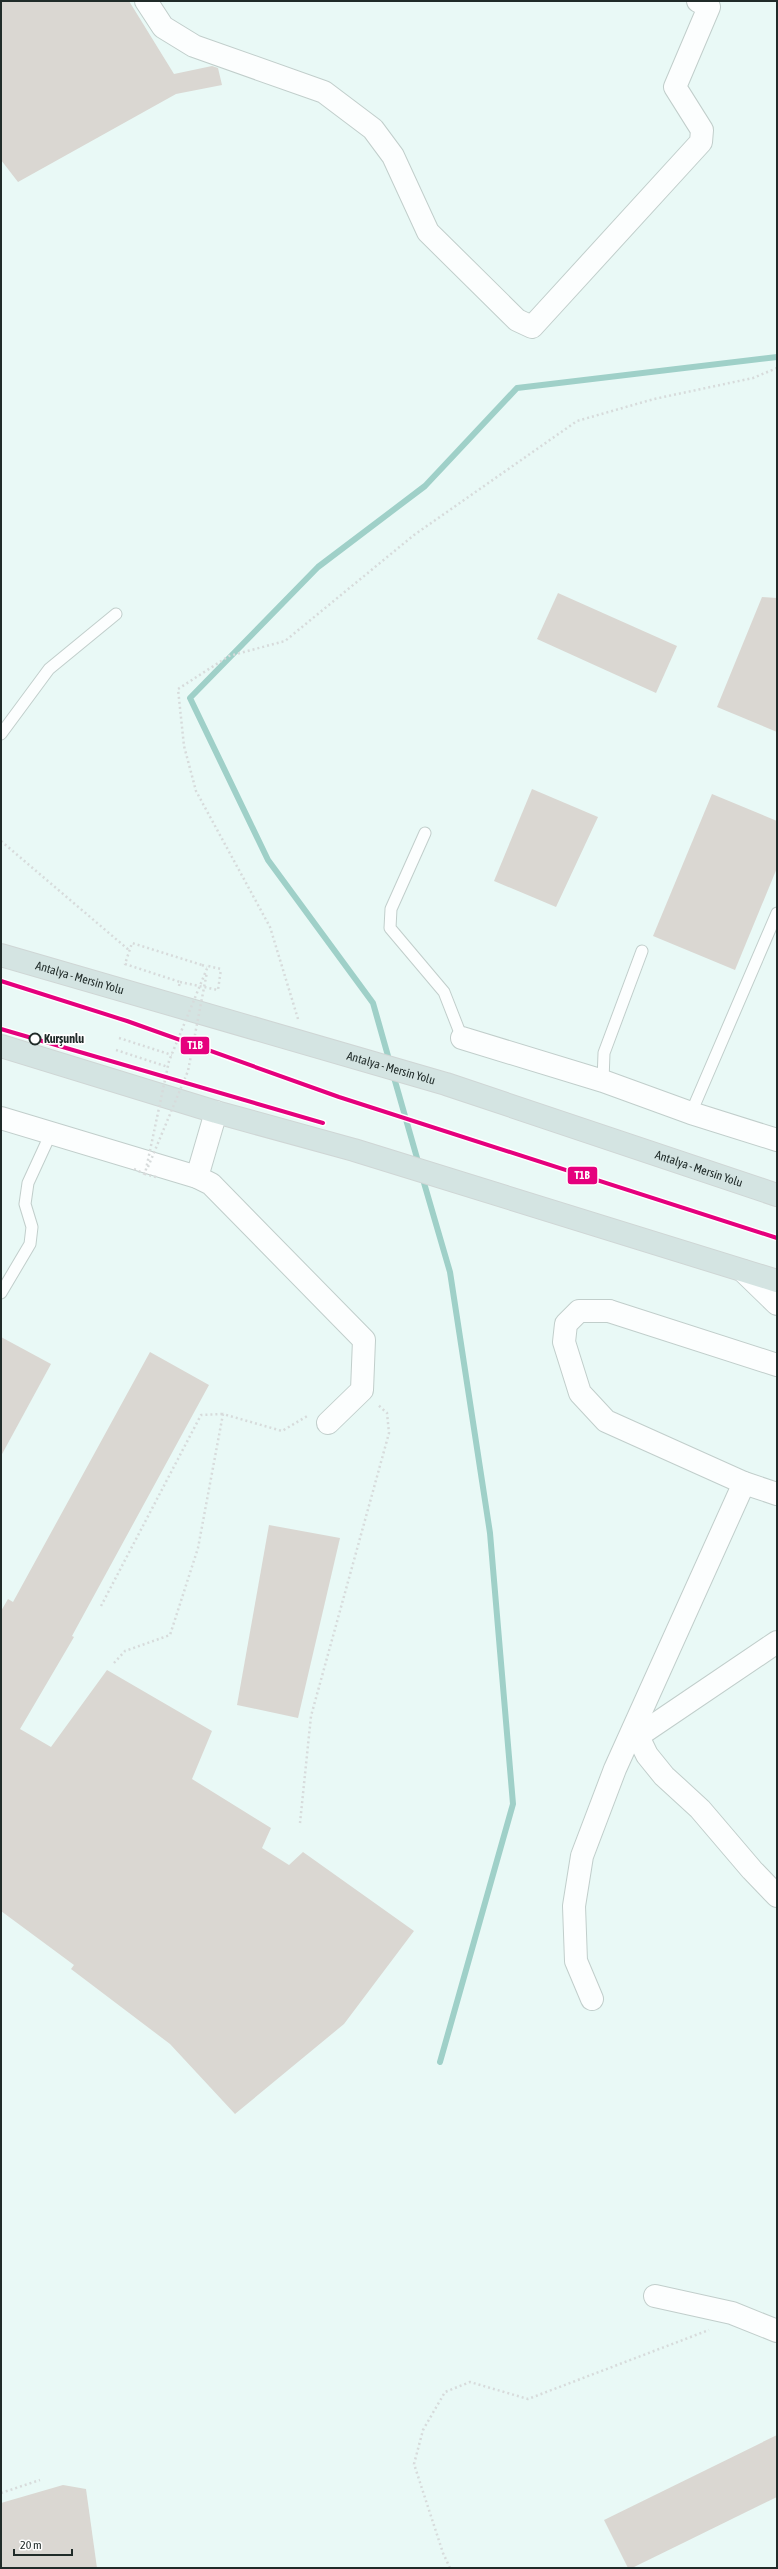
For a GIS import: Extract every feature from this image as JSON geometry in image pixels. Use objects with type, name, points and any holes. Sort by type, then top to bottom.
[{"type":"highway","points":[[1,944],[69,975]]},
{"type":"highway","name":"Antalya - Mersin Yolu","points":[[1,955],[172,1006],[329,1048],[446,1084],[777,1195]]},
{"type":"highway","points":[[1,1046],[216,1112],[354,1150],[777,1281]]},
{"type":"highway","points":[[1,1051],[37,1058]]},
{"type":"street","points":[[146,1],[163,27],[194,46],[324,92],[373,129],[393,156],[428,232],[517,320],[532,327],[701,142],[702,130],[675,87],[709,7],[698,1]]},
{"type":"street","points":[[462,1038],[603,1081],[690,1113],[777,1140]]},
{"type":"street","points":[[197,1177],[216,1112]]},
{"type":"street","points":[[1,1118],[197,1177],[211,1184],[364,1340],[362,1390],[328,1423]]},
{"type":"street","points":[[743,1270],[777,1304]]},
{"type":"street","points":[[777,1365],[609,1311],[579,1311],[566,1324],[564,1342],[580,1393],[606,1421],[744,1483],[777,1494]]},
{"type":"street","points":[[592,1999],[576,1962],[574,1906],[582,1856],[615,1769],[636,1732],[744,1483]]},
{"type":"street","points":[[636,1732],[777,1642]]},
{"type":"street","points":[[636,1732],[647,1755],[664,1776],[700,1809],[777,1896]]},
{"type":"street","points":[[655,2296],[742,2317],[777,2331]]},
{"type":"lane","points":[[1,734],[49,669],[116,614]]},
{"type":"lane","points":[[424,833],[391,909],[390,928],[444,992],[462,1038]]},
{"type":"lane","points":[[690,1113],[777,913]]},
{"type":"lane","points":[[603,1081],[604,1053],[642,951]]},
{"type":"lane","points":[[1,1293],[30,1244],[32,1227],[25,1204],[28,1183],[51,1133]]},
{"type":"path","points":[[305,1042],[270,927],[196,791],[184,746],[178,689],[229,656],[285,641],[414,535],[577,421],[654,399],[753,378],[777,368]]},
{"type":"path","points":[[1,841],[130,950]]},
{"type":"path","points":[[132,942],[202,965],[221,969],[218,990],[180,982],[125,964],[130,950],[132,942]]},
{"type":"path","points":[[145,1174],[168,1067],[208,966]]},
{"type":"path","points":[[145,1174],[188,1071],[208,966]]},
{"type":"path","points":[[172,1006],[180,982]]},
{"type":"path","points":[[119,1038],[172,1055]]},
{"type":"path","points":[[116,1050],[168,1067]]},
{"type":"path","points":[[134,1169],[156,1177]]},
{"type":"path","points":[[300,1824],[311,1716],[390,1433],[387,1412],[362,1390]]},
{"type":"path","points":[[114,1663],[125,1652],[170,1635],[198,1548],[223,1414]]},
{"type":"path","points":[[101,1606],[201,1415],[223,1414],[282,1431],[309,1415],[328,1423]]},
{"type":"path","points":[[450,2568],[443,2553],[414,2464],[423,2430],[445,2392],[470,2382],[528,2399],[742,2317]]},
{"type":"path","points":[[1,2493],[40,2480]]},
{"type":"building","points":[[1,1],[129,1],[174,74],[212,66],[218,68],[222,85],[176,94],[18,182],[1,160]]},
{"type":"building","points":[[558,593],[677,646],[656,693],[537,639]]},
{"type":"building","points":[[762,597],[777,598],[777,732],[717,707]]},
{"type":"building","points":[[532,789],[598,817],[556,907],[494,881]]},
{"type":"building","points":[[712,794],[777,821],[777,868],[735,970],[653,936]]},
{"type":"building","points":[[1,1337],[51,1364],[1,1456]]},
{"type":"building","points":[[150,1352],[209,1385],[72,1636],[74,1637],[20,1729],[51,1747],[107,1670],[212,1731],[192,1779],[271,1828],[262,1848],[289,1865],[303,1852],[414,1931],[344,2024],[235,2114],[170,2044],[71,1969],[74,1965],[1,1911],[1,1611],[8,1599],[13,1602]]},
{"type":"building","points":[[269,1525],[340,1538],[298,1718],[237,1705]]},
{"type":"building","points":[[777,2435],[777,2497],[632,2568],[628,2568],[604,2520]]},
{"type":"building","points":[[63,2485],[86,2489],[97,2568],[1,2568],[1,2503]]},
{"type":"waterway","points":[[390,1063],[373,1003],[268,860],[190,698],[318,567],[425,486],[517,388],[777,357]]},
{"type":"waterway","points":[[393,1074],[419,1165]]},
{"type":"waterway","points":[[422,1176],[450,1272],[490,1533],[513,1804],[440,2062]]},
{"type":"transit line","name":"T1B","points":[[1,981],[127,1021],[339,1097],[777,1238]]},
{"type":"transit line","name":"T1B","points":[[1,1029],[323,1123]]},
{"type":"place","name":"Kurşunlu","points":[[35,1039]]}]
